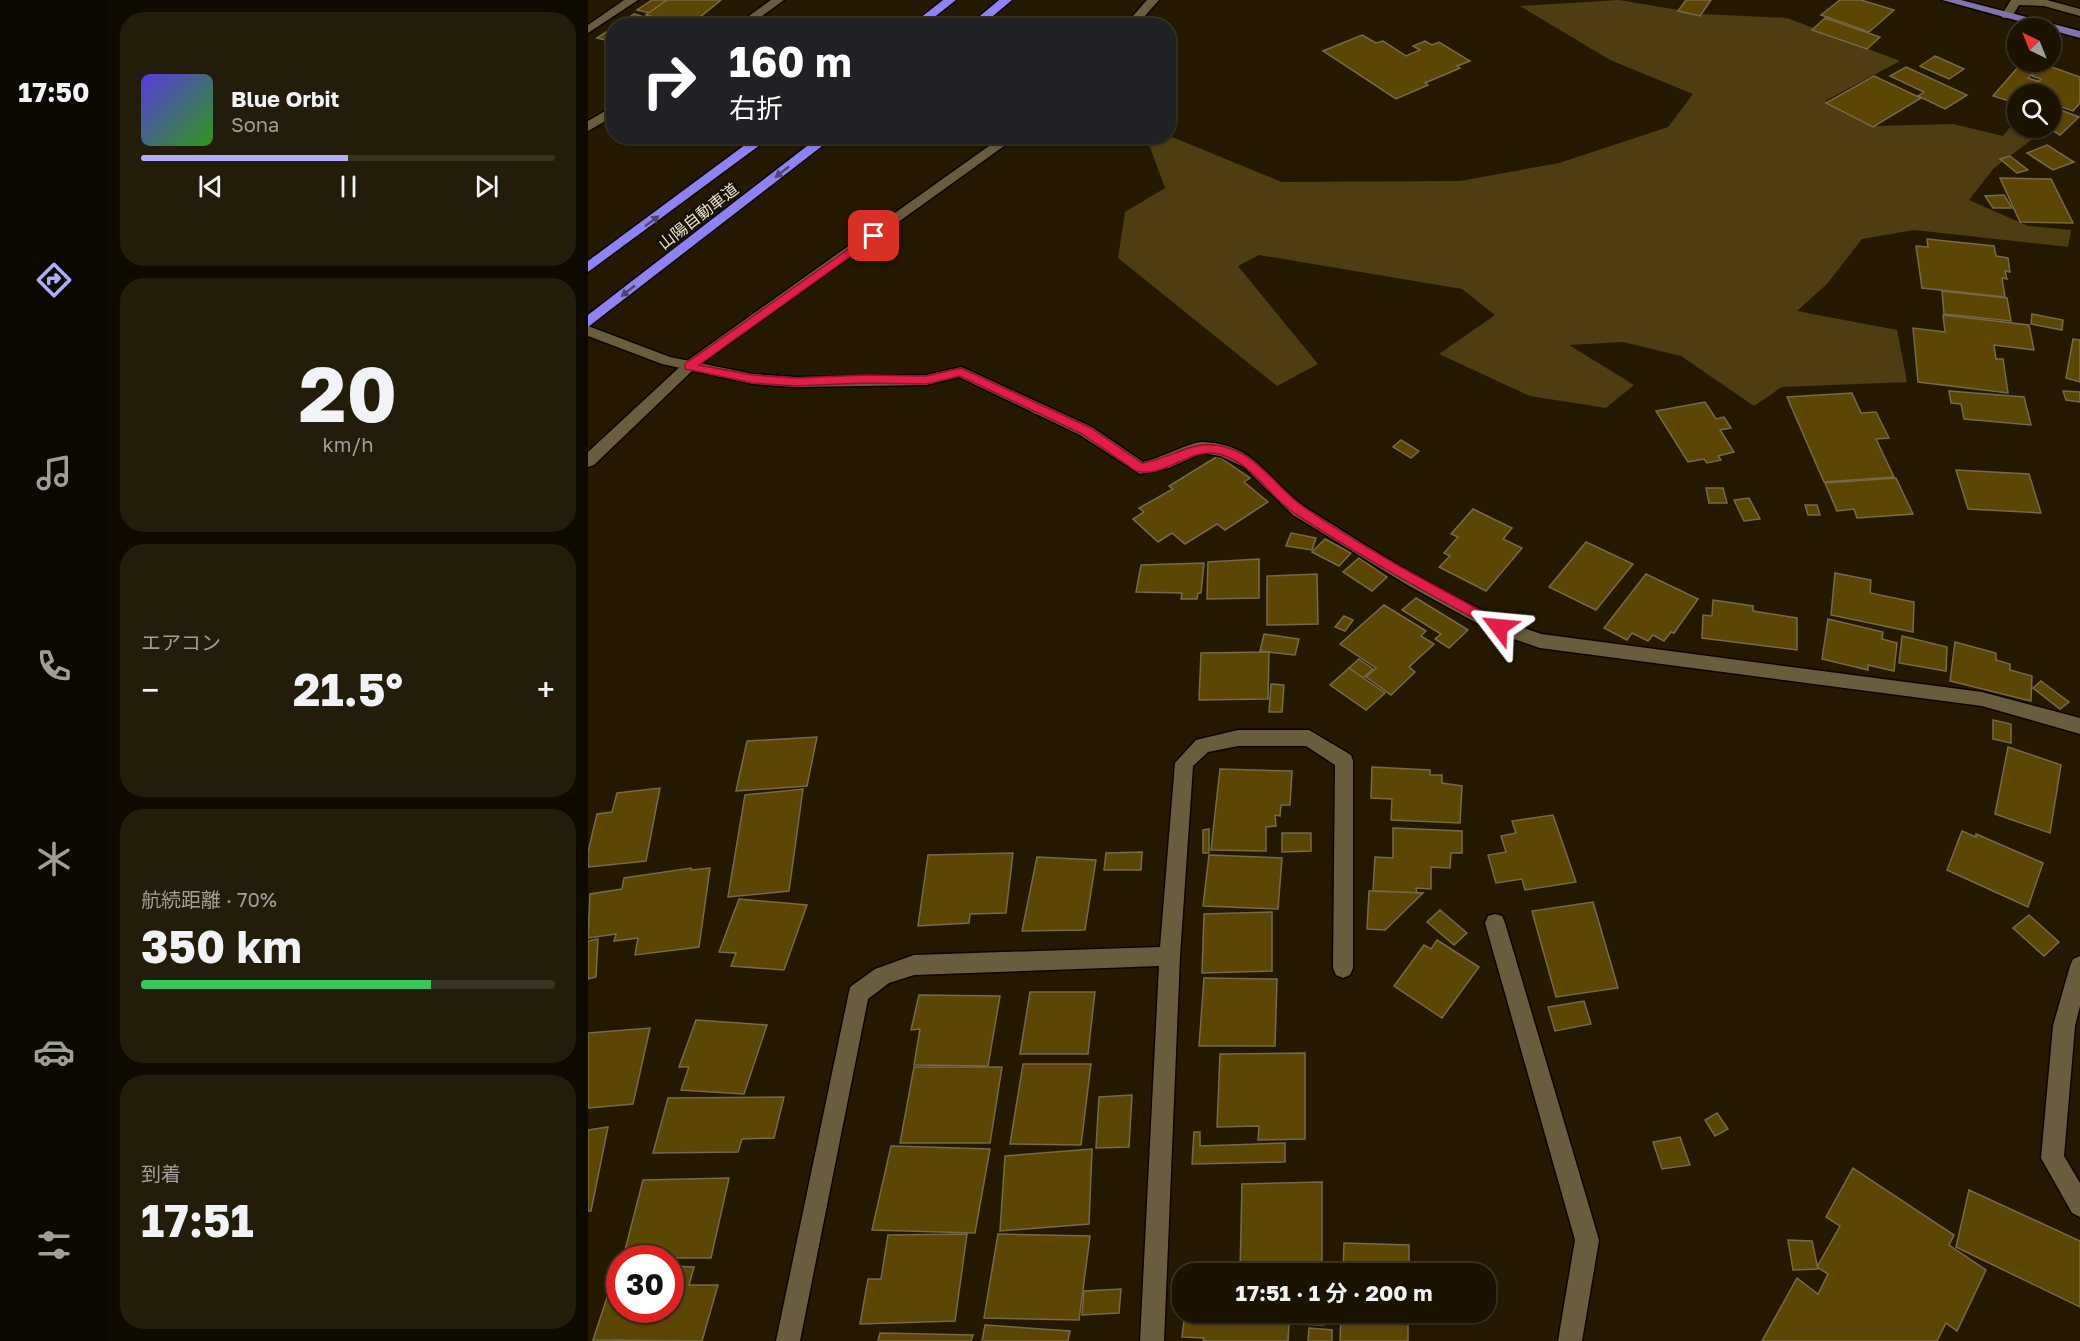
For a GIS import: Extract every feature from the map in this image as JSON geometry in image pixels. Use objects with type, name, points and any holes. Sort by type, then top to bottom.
[{"type":"highway","points":[[926,18],[950,0]]},
{"type":"highway","points":[[983,18],[1006,0]]},
{"type":"highway","name":"山陽自動車道","points":[[588,268],[755,144]]},
{"type":"highway","name":"山陽自動車道","points":[[588,322],[819,144]]},
{"type":"main road","points":[[1952,0],[2080,35]]},
{"type":"street","points":[[588,30],[632,0]]},
{"type":"street","points":[[752,18],[778,0]]},
{"type":"street","points":[[1136,18],[1153,0]]},
{"type":"street","points":[[2007,16],[2016,1],[2045,3],[2080,13]]},
{"type":"street","points":[[588,127],[606,115]]},
{"type":"street","points":[[588,461],[689,366],[1001,144]]},
{"type":"street","points":[[588,331],[667,361],[753,379],[796,382],[865,379],[926,380],[961,372],[1086,431],[1140,468],[1163,464],[1201,447],[1223,451],[1250,463],[1299,510],[1328,528],[1499,627],[1540,641],[1982,699],[2080,726]]},
{"type":"street","points":[[1152,1341],[1170,956],[1184,763],[1203,745],[1238,738],[1309,738],[1344,761],[1343,968]]},
{"type":"street","points":[[1495,923],[1587,1240],[1570,1341]]},
{"type":"street","points":[[788,1341],[858,994],[882,976],[914,965],[1170,956]]},
{"type":"street","points":[[2080,966],[2064,1026],[2052,1158],[2080,1205]]},
{"type":"shaded area","points":[[1619,0],[1702,14],[1787,18],[1900,61],[1825,101],[1878,126],[1953,124],[2003,136],[2007,131],[2007,138],[2034,138],[1994,168],[1969,200],[2028,226],[2071,230],[2068,247],[1914,230],[1862,239],[1827,284],[1797,311],[1897,330],[1907,382],[1782,387],[1754,406],[1681,356],[1623,342],[1569,345],[1634,385],[1606,408],[1530,396],[1439,354],[1495,315],[1462,289],[1259,255],[1238,266],[1318,364],[1277,386],[1118,258],[1125,212],[1165,188],[1149,144],[1176,144],[1176,139],[1282,182],[1460,181],[1559,163],[1668,127],[1693,94],[1610,60],[1520,6]]},
{"type":"building","points":[[652,0],[667,0],[649,13],[637,10]]},
{"type":"building","points":[[667,0],[721,0],[699,18],[658,18],[646,15]]},
{"type":"building","points":[[1686,0],[1711,0],[1700,16],[1678,11]]},
{"type":"building","points":[[1840,0],[1861,0],[1894,10],[1869,32],[1821,15]]},
{"type":"building","points":[[634,14],[648,18],[628,18]]},
{"type":"building","points":[[1825,18],[1880,37],[1867,49],[1812,30]]},
{"type":"building","points":[[606,32],[606,40],[597,38]]},
{"type":"building","points":[[1362,35],[1376,43],[1383,41],[1406,56],[1420,50],[1413,46],[1425,41],[1432,45],[1439,42],[1470,61],[1457,66],[1460,68],[1425,83],[1428,85],[1396,99],[1323,51]]},
{"type":"building","points":[[1935,56],[1964,69],[1949,79],[1920,66]]},
{"type":"building","points":[[1906,67],[1967,95],[1945,109],[1918,96],[1924,92],[1890,76]]},
{"type":"building","points":[[2061,70],[2080,77],[2080,103],[2073,111],[2061,107],[2061,84],[2036,84],[2041,79],[2032,76],[2036,72]]},
{"type":"building","points":[[2014,72],[2033,72],[2028,78],[2038,81],[2035,84],[2007,84],[2007,100],[1993,96]]},
{"type":"building","points":[[1874,76],[1921,98],[1873,127],[1826,103]]},
{"type":"building","points":[[2061,110],[2079,117],[2061,134]]},
{"type":"building","points":[[2047,145],[2074,162],[2053,170],[2027,153]]},
{"type":"building","points":[[2010,156],[2028,170],[2017,173],[2000,159]]},
{"type":"building","points":[[2000,178],[2051,179],[2073,223],[2020,222]]},
{"type":"building","points":[[2004,195],[2012,208],[1993,208],[1985,196]]},
{"type":"building","points":[[1927,239],[1994,246],[1996,256],[2008,258],[2010,272],[2005,271],[2007,279],[2002,278],[2005,297],[1922,288],[1916,246],[1928,247]]},
{"type":"building","points":[[1942,291],[2007,298],[2011,321],[1944,314]]},
{"type":"building","points":[[2032,314],[2063,320],[2062,330],[2031,324]]},
{"type":"building","points":[[1943,315],[2029,325],[2034,350],[1994,345],[1996,359],[2003,359],[2008,393],[1918,382],[1913,328],[1945,332]]},
{"type":"building","points":[[2073,339],[2080,340],[2080,382],[2066,378]]},
{"type":"building","points":[[1949,391],[2024,397],[2031,425],[1964,419],[1961,404],[1951,403]]},
{"type":"building","points":[[2063,391],[2080,392],[2080,402],[2066,400]]},
{"type":"building","points":[[1852,393],[1861,413],[1876,412],[1889,438],[1876,439],[1894,477],[1824,482],[1787,397]]},
{"type":"building","points":[[1705,402],[1716,419],[1724,417],[1731,428],[1720,430],[1734,452],[1718,456],[1721,460],[1707,463],[1704,459],[1688,462],[1656,411]]},
{"type":"building","points":[[1401,440],[1419,451],[1411,458],[1393,447]]},
{"type":"building","points":[[1218,456],[1250,478],[1244,482],[1268,502],[1225,530],[1217,524],[1185,544],[1172,533],[1158,542],[1133,519],[1144,512],[1139,508],[1173,489],[1169,486]]},
{"type":"building","points":[[1956,470],[2029,474],[2041,513],[1968,509]]},
{"type":"building","points":[[1896,478],[1913,514],[1857,518],[1854,509],[1837,511],[1825,483]]},
{"type":"building","points":[[1706,488],[1723,488],[1727,503],[1709,503]]},
{"type":"building","points":[[1749,498],[1760,519],[1744,521],[1734,500]]},
{"type":"building","points":[[1805,505],[1817,505],[1820,515],[1808,515]]},
{"type":"building","points":[[1473,509],[1512,528],[1503,539],[1522,548],[1486,591],[1439,567],[1450,556],[1444,553],[1458,537],[1451,534]]},
{"type":"building","points":[[1291,533],[1316,538],[1312,550],[1286,546]]},
{"type":"building","points":[[1325,539],[1351,553],[1339,566],[1312,552]]},
{"type":"building","points":[[1586,542],[1633,564],[1596,610],[1549,587]]},
{"type":"building","points":[[1359,558],[1387,577],[1372,591],[1343,572]]},
{"type":"building","points":[[1259,559],[1259,598],[1207,599],[1208,562]]},
{"type":"building","points":[[1204,563],[1201,593],[1198,593],[1197,599],[1181,599],[1182,593],[1136,592],[1141,565]]},
{"type":"building","points":[[1835,573],[1871,580],[1870,593],[1914,602],[1913,632],[1831,615]]},
{"type":"building","points":[[1317,574],[1318,624],[1267,625],[1267,576]]},
{"type":"building","points":[[1646,574],[1698,599],[1674,633],[1671,632],[1664,641],[1653,635],[1648,641],[1632,633],[1627,640],[1604,628]]},
{"type":"building","points":[[1416,598],[1468,630],[1449,648],[1435,639],[1441,634],[1402,610]]},
{"type":"building","points":[[1713,600],[1753,606],[1753,611],[1797,618],[1797,650],[1702,638],[1703,615],[1712,616]]},
{"type":"building","points":[[1384,605],[1426,631],[1421,636],[1434,644],[1409,667],[1415,672],[1391,695],[1366,677],[1376,668],[1340,644]]},
{"type":"building","points":[[1344,616],[1353,620],[1345,631],[1335,627]]},
{"type":"building","points":[[1828,619],[1883,632],[1882,639],[1897,643],[1894,671],[1868,665],[1868,670],[1822,659]]},
{"type":"building","points":[[1264,634],[1299,639],[1295,655],[1260,651]]},
{"type":"building","points":[[1902,636],[1947,647],[1946,671],[1899,663]]},
{"type":"building","points":[[1955,642],[1996,653],[1996,660],[2010,664],[2010,670],[2032,676],[2031,701],[1950,681]]},
{"type":"building","points":[[1269,652],[1268,699],[1199,700],[1201,653]]},
{"type":"building","points":[[1359,659],[1373,669],[1363,678],[1349,668]]},
{"type":"building","points":[[1349,668],[1385,693],[1366,710],[1330,685]]},
{"type":"building","points":[[2041,681],[2069,702],[2060,709],[2033,688]]},
{"type":"building","points":[[1271,684],[1284,685],[1282,712],[1269,712]]},
{"type":"building","points":[[1993,720],[2011,724],[2011,743],[1993,739]]},
{"type":"building","points":[[817,737],[807,786],[736,791],[747,741]]},
{"type":"building","points":[[2008,747],[2061,765],[2050,833],[1995,814]]},
{"type":"building","points":[[1372,767],[1430,770],[1430,775],[1442,775],[1442,783],[1462,786],[1460,823],[1391,820],[1392,799],[1371,798]]},
{"type":"building","points":[[1220,769],[1292,771],[1290,805],[1281,805],[1280,816],[1275,815],[1276,826],[1266,827],[1266,851],[1211,850]]},
{"type":"building","points":[[660,788],[646,861],[588,867],[588,852],[597,814],[612,812],[617,793]]},
{"type":"building","points":[[803,789],[789,891],[728,897],[745,795]]},
{"type":"building","points":[[1553,815],[1576,882],[1525,890],[1522,879],[1496,883],[1488,855],[1506,852],[1501,836],[1516,833],[1512,821]]},
{"type":"building","points":[[1393,828],[1462,831],[1462,853],[1451,853],[1450,868],[1431,867],[1431,889],[1416,888],[1417,893],[1373,891],[1375,857],[1393,858]]},
{"type":"building","points":[[1209,829],[1209,853],[1203,853],[1203,830]]},
{"type":"building","points":[[1962,831],[1976,837],[1976,834],[2043,863],[2028,907],[1947,870]]},
{"type":"building","points":[[1282,833],[1311,833],[1311,851],[1282,852]]},
{"type":"building","points":[[1142,852],[1141,870],[1104,870],[1106,853]]},
{"type":"building","points":[[1013,853],[1006,913],[970,914],[969,923],[918,926],[928,855]]},
{"type":"building","points":[[1209,855],[1282,858],[1278,909],[1203,906]]},
{"type":"building","points":[[1037,857],[1096,860],[1085,930],[1022,931]]},
{"type":"building","points":[[691,868],[691,870],[710,868],[699,947],[635,955],[638,938],[614,941],[616,934],[588,938],[590,894],[622,889],[624,878]]},
{"type":"building","points":[[1369,891],[1423,893],[1385,930],[1367,929]]},
{"type":"building","points":[[739,899],[807,905],[784,970],[731,966],[736,953],[719,952]]},
{"type":"building","points":[[1593,902],[1618,988],[1556,997],[1532,911]]},
{"type":"building","points":[[1440,910],[1467,933],[1454,945],[1427,922]]},
{"type":"building","points":[[1272,912],[1272,971],[1202,973],[1204,914]]},
{"type":"building","points":[[2029,915],[2059,942],[2044,956],[2013,928]]},
{"type":"building","points":[[598,939],[596,977],[588,979],[588,941]]},
{"type":"building","points":[[1437,940],[1479,967],[1442,1018],[1394,986],[1424,945],[1431,949]]},
{"type":"building","points":[[1204,978],[1277,979],[1275,1046],[1199,1046]]},
{"type":"building","points":[[1030,992],[1095,992],[1088,1054],[1020,1054]]},
{"type":"building","points":[[919,995],[1000,996],[988,1066],[914,1065],[920,1029],[911,1030]]},
{"type":"building","points":[[1584,1001],[1591,1024],[1555,1031],[1548,1007]]},
{"type":"building","points":[[696,1020],[767,1025],[744,1094],[681,1090],[689,1067],[679,1067]]},
{"type":"building","points":[[650,1028],[633,1104],[588,1108],[588,1033]]},
{"type":"building","points":[[1305,1053],[1305,1139],[1258,1140],[1259,1126],[1217,1127],[1220,1054]]},
{"type":"building","points":[[1023,1064],[1091,1064],[1081,1145],[1010,1144]]},
{"type":"building","points":[[914,1067],[1002,1067],[990,1143],[900,1143]]},
{"type":"building","points":[[1132,1095],[1129,1147],[1096,1148],[1099,1097]]},
{"type":"building","points":[[784,1097],[774,1138],[742,1139],[738,1152],[653,1153],[668,1098]]},
{"type":"building","points":[[1717,1113],[1728,1129],[1715,1136],[1705,1120]]},
{"type":"building","points":[[608,1127],[591,1211],[588,1211],[588,1130]]},
{"type":"building","points":[[1194,1132],[1200,1132],[1200,1146],[1285,1143],[1285,1162],[1192,1164]]},
{"type":"building","points":[[1680,1137],[1690,1165],[1662,1169],[1653,1142]]},
{"type":"building","points":[[891,1146],[990,1149],[975,1233],[872,1230]]},
{"type":"building","points":[[1092,1149],[1089,1224],[1000,1231],[1005,1156]]},
{"type":"building","points":[[1853,1168],[1954,1235],[1949,1245],[1986,1270],[1957,1331],[1946,1323],[1937,1341],[1762,1341],[1797,1278],[1818,1294],[1828,1274],[1817,1267],[1840,1226],[1826,1217]]},
{"type":"building","points":[[729,1178],[711,1258],[684,1258],[684,1245],[626,1245],[643,1180]]},
{"type":"building","points":[[1322,1182],[1322,1263],[1240,1263],[1242,1184]]},
{"type":"building","points":[[1969,1190],[2080,1241],[2080,1307],[1956,1247]]},
{"type":"building","points":[[967,1234],[955,1321],[860,1324],[868,1279],[881,1279],[888,1235]]},
{"type":"building","points":[[998,1234],[1090,1236],[1079,1320],[984,1318]]},
{"type":"building","points":[[1788,1240],[1812,1241],[1818,1269],[1793,1270]]},
{"type":"building","points":[[1344,1243],[1409,1245],[1409,1263],[1343,1263]]},
{"type":"building","points":[[684,1267],[694,1267],[689,1285],[718,1285],[702,1341],[593,1340],[606,1300],[606,1323],[684,1323]]},
{"type":"building","points":[[1121,1289],[1119,1313],[1082,1315],[1084,1291]]},
{"type":"building","points":[[1184,1323],[1324,1323],[1324,1325],[1289,1324],[1288,1341],[1203,1341],[1204,1338],[1182,1337]]},
{"type":"building","points":[[1341,1323],[1408,1323],[1408,1341],[1340,1341]]},
{"type":"building","points":[[985,1325],[1070,1331],[1068,1341],[982,1341]]},
{"type":"building","points":[[1309,1328],[1332,1330],[1332,1341],[1308,1341]]},
{"type":"building","points":[[880,1333],[973,1335],[971,1341],[878,1341]]},
{"type":"route","points":[[874,236],[689,366],[753,379],[796,382],[865,379],[926,380],[961,372],[1086,431],[1140,468],[1163,464],[1186,451],[1201,447],[1223,451],[1250,463],[1299,510],[1499,627]]}]
